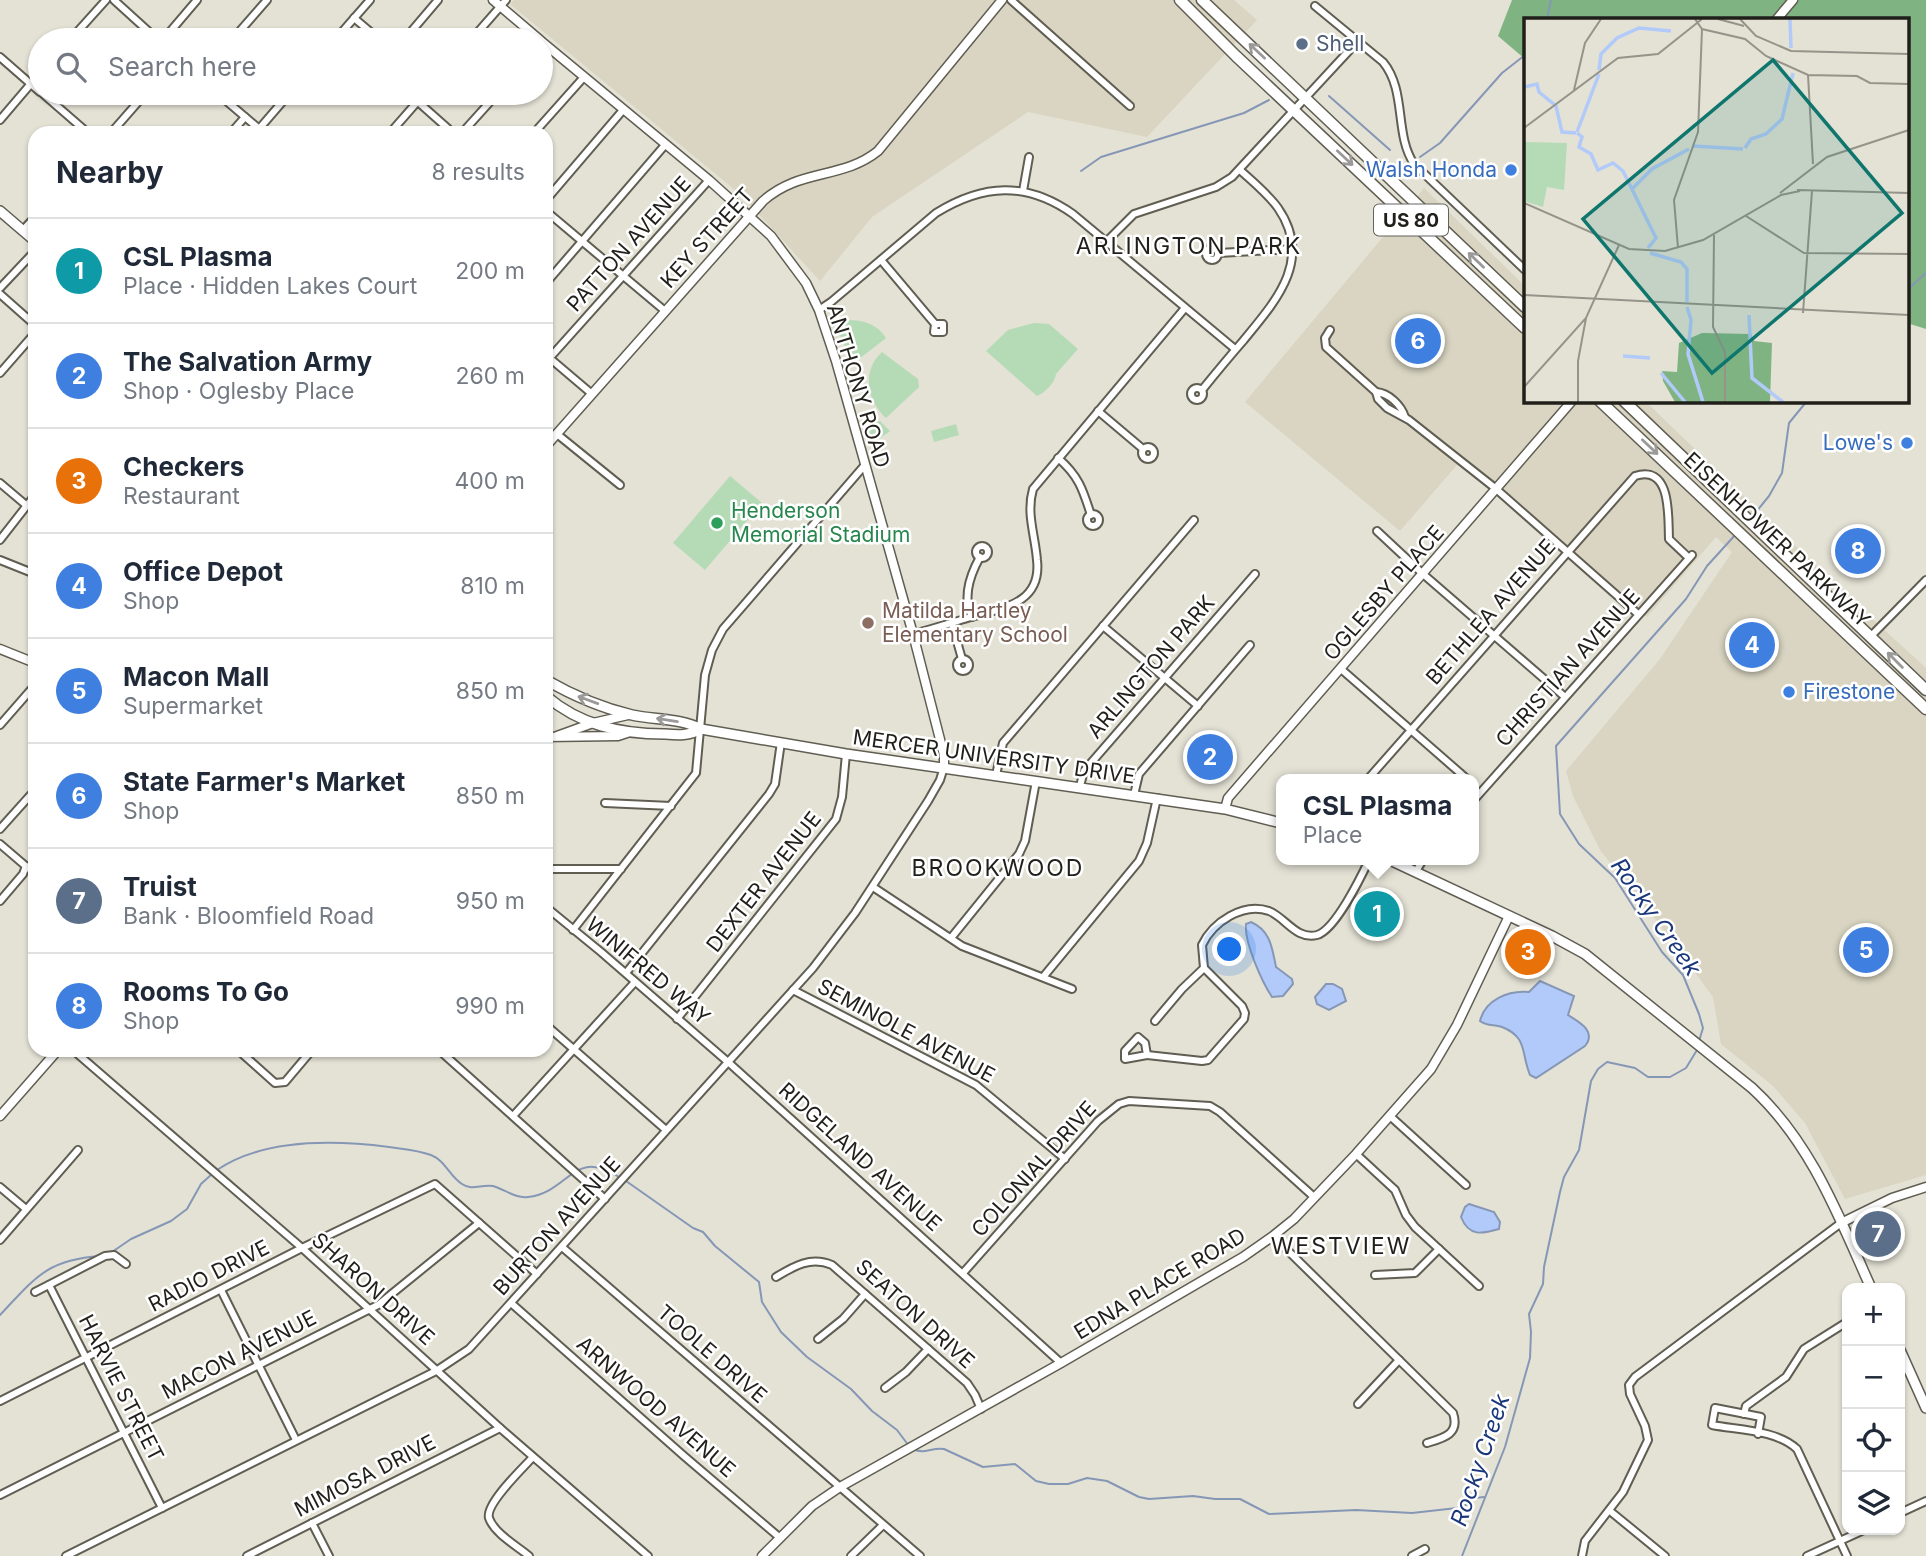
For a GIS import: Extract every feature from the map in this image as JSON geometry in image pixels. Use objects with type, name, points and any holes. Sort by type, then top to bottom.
[{"type":"main road","name":"US 80","points":[[1180,0],[1524,327]]},
{"type":"main road","name":"US 80","points":[[1202,0],[1524,306]]},
{"type":"main road","points":[[0,211],[28,235]]},
{"type":"main road","name":"EISENHOWER PARKWAY","points":[[1601,402],[1926,709]]},
{"type":"main road","name":"EISENHOWER PARKWAY","points":[[1625,402],[1926,690]]},
{"type":"main road","name":"MERCER UNIVERSITY DRIVE","points":[[553,684],[571,694],[631,715],[690,723],[701,729],[846,754],[1157,798],[1225,809],[1276,822]]},
{"type":"main road","name":"MERCER UNIVERSITY DRIVE","points":[[553,701],[593,723],[627,733],[690,735],[701,729]]},
{"type":"main road","points":[[1402,865],[1586,954],[1759,1094],[1790,1128],[1814,1166],[1869,1283]]},
{"type":"main road","points":[[1905,1361],[1926,1408]]},
{"type":"street","points":[[81,28],[106,0]]},
{"type":"street","points":[[114,0],[147,28]]},
{"type":"street","points":[[172,28],[197,0]]},
{"type":"street","points":[[242,28],[267,0]]},
{"type":"street","points":[[345,28],[367,3],[358,0]]},
{"type":"street","points":[[414,28],[438,0]]},
{"type":"street","name":"ANTHONY ROAD","points":[[493,0],[503,3],[527,28]]},
{"type":"street","name":"KEY STREET","points":[[553,438],[750,215],[782,187],[795,180],[856,165],[878,151],[1002,0]]},
{"type":"street","points":[[1011,0],[1129,106]]},
{"type":"street","points":[[1778,18],[1793,0]]},
{"type":"street","points":[[481,28],[503,3]]},
{"type":"street","points":[[1315,6],[1382,62],[1394,80],[1405,146],[1414,164],[1524,269]]},
{"type":"street","points":[[354,18],[366,28]]},
{"type":"street","points":[[1106,242],[1134,214],[1226,182],[1358,41]]},
{"type":"street","name":"ANTHONY ROAD","points":[[553,52],[750,215],[784,250],[806,283],[833,349],[913,634],[944,755],[944,767]]},
{"type":"street","points":[[0,57],[28,81]]},
{"type":"street","points":[[540,126],[584,77]]},
{"type":"street","points":[[0,120],[28,87]]},
{"type":"street","points":[[56,105],[80,126]]},
{"type":"street","points":[[117,126],[136,105]]},
{"type":"street","points":[[231,105],[256,126]]},
{"type":"street","points":[[266,126],[281,105]]},
{"type":"street","points":[[396,126],[415,105]]},
{"type":"street","points":[[421,105],[445,126]]},
{"type":"street","points":[[468,126],[487,105]]},
{"type":"street","points":[[553,192],[623,110]]},
{"type":"street","points":[[237,126],[245,117]]},
{"type":"street","points":[[553,275],[665,145]]},
{"type":"street","points":[[1023,191],[1029,157]]},
{"type":"street","points":[[1202,390],[1282,292],[1290,265],[1291,249],[1287,225],[1279,209],[1240,170]]},
{"type":"street","name":"PATTON AVENUE","points":[[553,353],[709,180]]},
{"type":"street","points":[[819,310],[936,213],[953,203],[983,192],[1023,191],[1047,198],[1063,207],[1235,349]]},
{"type":"street","points":[[553,217],[665,311]]},
{"type":"street","points":[[23,230],[28,225]]},
{"type":"street","points":[[1219,253],[1291,249]]},
{"type":"street","points":[[0,288],[28,258]]},
{"type":"street","points":[[881,260],[935,324]]},
{"type":"street","points":[[0,294],[28,319]]},
{"type":"street","points":[[913,634],[1007,608],[1021,600],[1030,590],[1038,562],[1030,515],[1031,498],[1038,482],[1185,308]]},
{"type":"street","points":[[1330,330],[1325,338],[1326,347],[1376,392],[1393,400],[1403,410],[1405,417],[1495,488],[1639,614]]},
{"type":"street","points":[[1,370],[28,341]]},
{"type":"street","points":[[553,363],[592,394]]},
{"type":"street","name":"OGLESBY PLACE","points":[[1225,809],[1228,799],[1571,402]]},
{"type":"street","points":[[1098,411],[1143,449]]},
{"type":"street","points":[[557,434],[620,485]]},
{"type":"street","points":[[1058,458],[1080,482],[1091,515]]},
{"type":"street","points":[[573,930],[696,773],[705,675],[712,650],[723,629],[864,466]]},
{"type":"street","name":"BETHLEA AVENUE","points":[[1372,774],[1632,478],[1643,473],[1653,475],[1663,485],[1669,540],[1691,557]]},
{"type":"street","points":[[0,483],[26,505],[0,540]]},
{"type":"street","points":[[996,775],[1003,743],[1194,520]]},
{"type":"street","points":[[1377,531],[1423,575],[1565,697]]},
{"type":"street","points":[[972,617],[968,598],[969,582],[979,557]]},
{"type":"street","name":"CHRISTIAN AVENUE","points":[[1479,794],[1691,557]]},
{"type":"street","points":[[0,560],[28,571]]},
{"type":"street","name":"ARLINGTON PARK","points":[[1080,786],[1084,771],[1255,574]]},
{"type":"street","points":[[1871,636],[1926,580]]},
{"type":"street","points":[[951,624],[961,659]]},
{"type":"street","points":[[1103,626],[1198,706]]},
{"type":"street","points":[[1133,795],[1137,776],[1250,645]]},
{"type":"street","points":[[0,649],[28,660]]},
{"type":"street","points":[[1341,669],[1461,774]]},
{"type":"street","points":[[0,725],[28,693]]},
{"type":"street","points":[[557,736],[593,723],[631,715]]},
{"type":"street","points":[[553,736],[618,736],[627,733]]},
{"type":"street","points":[[626,973],[769,794],[777,775],[781,742]]},
{"type":"street","name":"DEXTER AVENUE","points":[[677,1018],[836,819],[842,797],[846,754]]},
{"type":"street","name":"BURTON AVENUE","points":[[66,1556],[436,1370],[469,1349],[835,942],[940,780],[944,767]]},
{"type":"street","points":[[951,938],[1019,854],[1025,841],[1036,781]]},
{"type":"street","points":[[0,829],[28,798]]},
{"type":"street","points":[[1044,976],[1139,861],[1147,843],[1157,798]]},
{"type":"street","points":[[605,803],[671,806]]},
{"type":"street","points":[[0,844],[26,866],[23,874],[0,901]]},
{"type":"street","points":[[1147,1055],[1208,1060],[1244,1019],[1242,1006],[1204,968],[1201,951],[1205,939],[1224,920],[1239,911],[1267,910],[1292,929],[1306,935],[1318,934],[1324,931],[1348,898],[1366,865]]},
{"type":"street","points":[[1416,871],[1420,865]]},
{"type":"street","points":[[553,869],[621,869]]},
{"type":"street","points":[[873,887],[962,946],[1072,989]]},
{"type":"street","name":"WINIFRED WAY","points":[[553,913],[728,1062]]},
{"type":"street","name":"EDNA PLACE ROAD","points":[[762,1556],[812,1506],[840,1487],[1061,1363],[1273,1236],[1356,1154],[1439,1057],[1510,916]]},
{"type":"street","points":[[1155,1021],[1204,968]]},
{"type":"street","points":[[513,1116],[635,982]]},
{"type":"street","name":"SEMINOLE AVENUE","points":[[793,990],[976,1085],[1065,1158]]},
{"type":"street","points":[[553,1031],[666,1130]]},
{"type":"street","points":[[0,1116],[52,1057]]},
{"type":"street","name":"SHARON DRIVE","points":[[82,1057],[302,1248],[500,1428],[648,1556]]},
{"type":"street","points":[[246,1057],[275,1083],[280,1084],[285,1082],[306,1057]]},
{"type":"street","points":[[447,1057],[605,1199]]},
{"type":"street","name":"RIDGELAND AVENUE","points":[[728,1062],[1061,1363]]},
{"type":"street","name":"COLONIAL DRIVE","points":[[963,1273],[1098,1121],[1119,1104],[1140,1101],[1210,1106],[1314,1197]]},
{"type":"street","points":[[1390,1116],[1466,1185]]},
{"type":"street","points":[[0,1240],[78,1150]]},
{"type":"street","points":[[1356,1154],[1395,1190],[1411,1221],[1479,1286]]},
{"type":"street","name":"RADIO DRIVE","points":[[0,1401],[302,1248],[435,1184],[478,1223]]},
{"type":"street","points":[[0,1187],[26,1209]]},
{"type":"street","points":[[1582,1556],[1585,1541],[1610,1511],[1648,1440],[1645,1426],[1630,1394],[1629,1385],[1635,1377],[1841,1223],[1892,1198],[1926,1187]]},
{"type":"street","points":[[478,1223],[537,1274]]},
{"type":"street","name":"MACON AVENUE","points":[[0,1495],[378,1305],[478,1223]]},
{"type":"street","points":[[1273,1236],[1448,1408],[1455,1426],[1448,1436],[1427,1443]]},
{"type":"street","name":"TOOLE DRIVE","points":[[562,1247],[920,1556]]},
{"type":"street","points":[[1375,1275],[1415,1273],[1439,1249]]},
{"type":"street","points":[[35,1292],[105,1256],[114,1255],[126,1264]]},
{"type":"street","name":"SEATON DRIVE","points":[[776,1277],[801,1263],[825,1262],[838,1269],[967,1383],[981,1409]]},
{"type":"street","name":"HARVIE STREET","points":[[49,1285],[162,1508]]},
{"type":"street","points":[[221,1290],[296,1440]]},
{"type":"street","points":[[818,1339],[843,1319],[866,1294]]},
{"type":"street","name":"ARNWOOD AVENUE","points":[[511,1303],[779,1537]]},
{"type":"street","points":[[1744,1414],[1746,1406],[1786,1377],[1804,1349],[1842,1325]]},
{"type":"street","points":[[885,1388],[906,1372],[928,1349]]},
{"type":"street","points":[[1358,1404],[1399,1360]]},
{"type":"street","points":[[1758,1433],[1761,1417],[1715,1408],[1712,1425],[1787,1441],[1800,1454],[1847,1556]]},
{"type":"street","name":"MIMOSA DRIVE","points":[[247,1556],[500,1428]]},
{"type":"street","points":[[529,1556],[494,1526],[488,1511],[494,1500],[533,1457]]},
{"type":"street","points":[[1905,1511],[1926,1501]]},
{"type":"street","points":[[1610,1511],[1665,1556]]},
{"type":"street","points":[[312,1523],[329,1556]]},
{"type":"street","points":[[851,1556],[883,1525]]},
{"type":"street","points":[[1807,1556],[1853,1535]]},
{"type":"street","points":[[1412,1556],[1425,1549]]},
{"type":"shaded area","points":[[514,0],[1234,0],[1257,20],[1147,137],[1028,112],[872,217],[820,281],[741,195],[553,40],[553,28],[539,28],[510,4]]},
{"type":"shaded area","points":[[1424,188],[1524,285],[1524,402],[1646,402],[1926,668],[1926,1175],[1845,1199],[1805,1123],[1773,1086],[1721,1044],[1713,997],[1600,850],[1573,796],[1566,771],[1660,659],[1732,552],[1716,537],[1647,617],[1463,458],[1400,531],[1245,402]]},
{"type":"green space","points":[[1512,0],[1926,0],[1926,329],[1909,324],[1909,18],[1524,18],[1524,58],[1498,36]]},
{"type":"green space","points":[[847,320],[870,324],[886,338],[855,362],[852,361],[835,325]]},
{"type":"green space","points":[[1034,323],[1049,324],[1078,349],[1056,374],[1049,387],[1037,396],[986,351],[1008,330]]},
{"type":"green space","points":[[882,352],[918,379],[919,387],[886,418],[874,403],[869,386],[871,368]]},
{"type":"green space","points":[[880,421],[890,431],[875,442],[865,425]]},
{"type":"green space","points":[[956,424],[959,435],[934,442],[931,431]]},
{"type":"green space","name":"Henderson Memorial Stadium","points":[[730,476],[762,503],[705,570],[673,543]]},
{"type":"water","points":[[1251,922],[1267,935],[1276,967],[1292,979],[1293,984],[1283,996],[1272,997],[1259,972],[1246,932],[1246,924]]},
{"type":"water","points":[[1540,981],[1574,996],[1568,1015],[1588,1031],[1589,1036],[1585,1046],[1536,1078],[1530,1075],[1516,1036],[1502,1027],[1480,1021],[1487,1007],[1498,998],[1529,992]]},
{"type":"water","points":[[1326,984],[1342,989],[1346,1001],[1329,1010],[1317,1004],[1315,997]]},
{"type":"water","points":[[1469,1204],[1494,1212],[1500,1222],[1499,1229],[1482,1233],[1468,1228],[1461,1217]]},
{"type":"waterway","points":[[1547,18],[1551,0]]},
{"type":"waterway","points":[[1420,157],[1440,143],[1502,73],[1524,56]]},
{"type":"waterway","points":[[1329,96],[1390,150]]},
{"type":"waterway","points":[[1081,171],[1101,157],[1244,113],[1269,100]]},
{"type":"waterway","name":"Rocky Creek","points":[[1909,288],[1926,273]]},
{"type":"waterway","name":"Rocky Creek","points":[[1752,517],[1769,496],[1782,473],[1789,423],[1806,402]]},
{"type":"waterway","name":"Rocky Creek","points":[[1699,1041],[1703,1028],[1683,975],[1662,952],[1615,878],[1579,844],[1560,814],[1556,746],[1686,599],[1707,566],[1736,534]]},
{"type":"waterway","name":"Rocky Creek","points":[[1462,1556],[1505,1447],[1530,1358],[1529,1314],[1543,1284],[1544,1267],[1564,1177],[1579,1150],[1591,1081],[1598,1069],[1607,1062],[1635,1068],[1648,1077],[1670,1077],[1686,1068],[1697,1050]]},
{"type":"waterway","points":[[217,1170],[256,1152],[278,1147],[346,1143],[426,1153],[440,1161],[466,1186],[493,1186],[524,1197],[553,1188],[581,1169],[604,1169],[619,1177]]},
{"type":"waterway","points":[[112,1252],[131,1239],[171,1221],[187,1209],[201,1184],[212,1174]]},
{"type":"waterway","points":[[626,1181],[693,1228],[703,1232],[715,1246],[759,1282],[762,1302],[781,1332],[807,1357],[851,1389],[872,1411],[897,1430],[909,1446]]},
{"type":"waterway","points":[[0,1315],[43,1273],[67,1262],[100,1256]]},
{"type":"waterway","points":[[913,1449],[944,1449],[983,1467],[1015,1464],[1036,1481],[1049,1484],[1068,1484],[1087,1478],[1107,1481],[1139,1497],[1149,1499],[1193,1496],[1240,1499],[1269,1514],[1356,1510],[1412,1513],[1457,1508],[1471,1503],[1475,1498],[1484,1497]]},
{"type":"place","name":"Shell","points":[[1302,44]]},
{"type":"place","name":"Walsh Honda","points":[[1511,170]]},
{"type":"place","name":"State Farmer's Market","points":[[1418,341]]},
{"type":"place","name":"Lowe's","points":[[1907,443]]},
{"type":"place","name":"Henderson Memorial Stadium","points":[[717,523]]},
{"type":"place","name":"Rooms To Go","points":[[1858,551]]},
{"type":"place","name":"Matilda Hartley Elementary School","points":[[868,623]]},
{"type":"place","name":"Office Depot","points":[[1752,645]]},
{"type":"place","name":"Firestone","points":[[1789,692]]},
{"type":"place","name":"The Salvation Army","points":[[1210,757]]},
{"type":"place","name":"CSL Plasma","points":[[1377,914]]},
{"type":"place","name":"Macon Mall","points":[[1866,950]]},
{"type":"place","name":"Checkers","points":[[1528,952]]},
{"type":"place","name":"Truist","points":[[1878,1234]]},
{"type":"district","name":"ARLINGTON PARK","points":[[1189,246]]},
{"type":"district","name":"BROOKWOOD","points":[[998,868]]},
{"type":"district","name":"WESTVIEW","points":[[1341,1246]]}]
